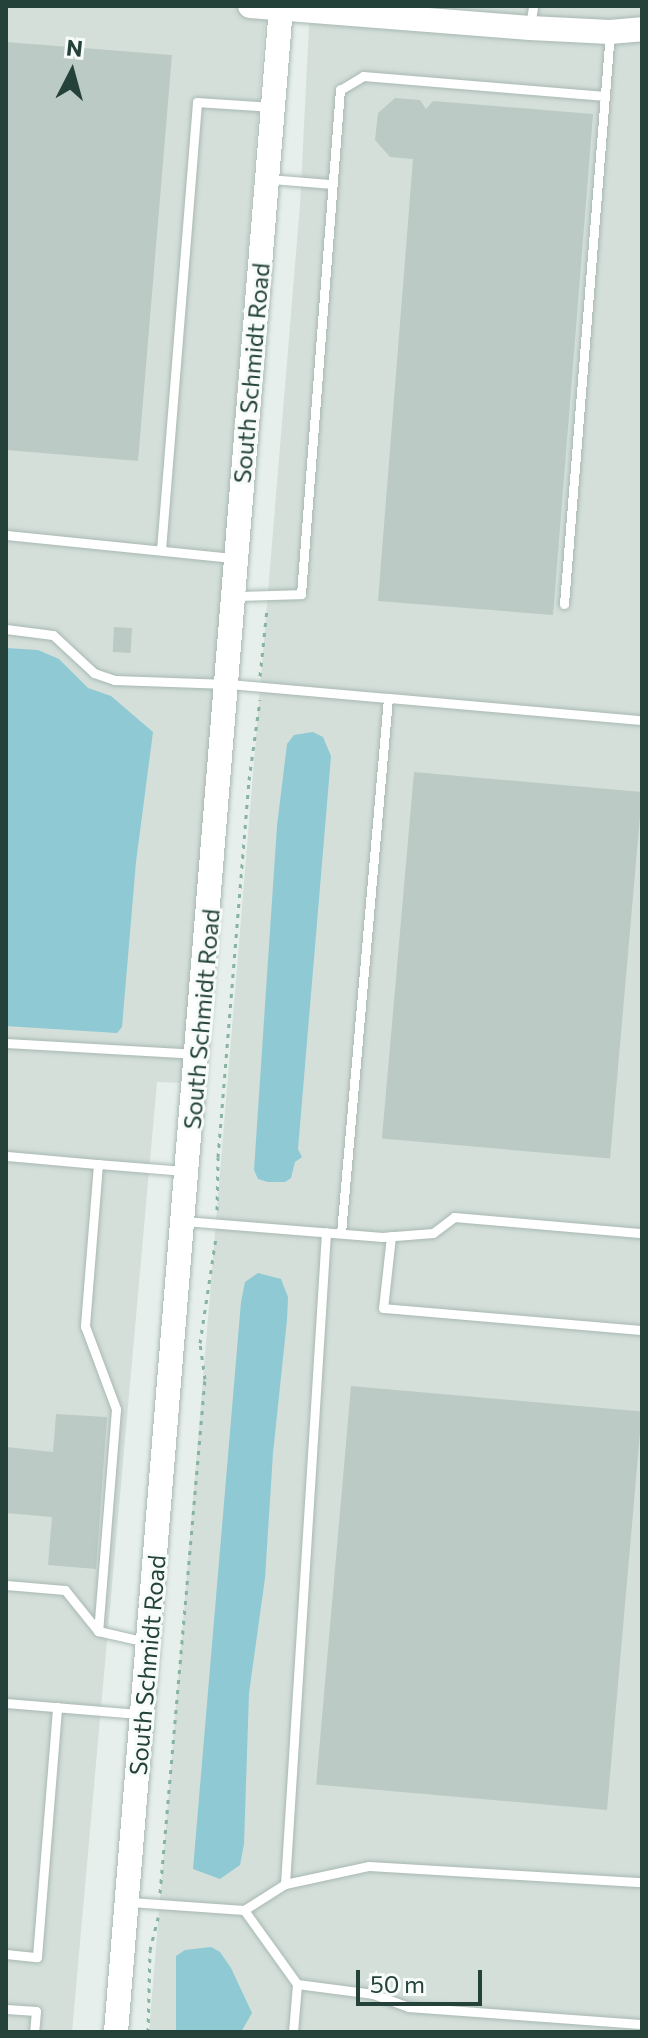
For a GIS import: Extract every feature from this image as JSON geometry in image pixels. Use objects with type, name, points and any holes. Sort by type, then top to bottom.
[{"type":"street","points":[[250,6],[532,17],[610,32],[642,29]]},
{"type":"street","name":"South Schmidt Road","points":[[116,2032],[281,7]]},
{"type":"lane","points":[[564,604],[610,32]]},
{"type":"lane","points":[[234,596],[301,594],[340,90],[363,76],[605,96]]},
{"type":"lane","points":[[161,550],[197,102],[273,107]]},
{"type":"lane","points":[[267,178],[331,184]]},
{"type":"lane","points":[[6,535],[236,558]]},
{"type":"lane","points":[[6,629],[53,635],[94,673],[114,680],[228,684],[642,720]]},
{"type":"lane","points":[[341,1233],[388,698]]},
{"type":"lane","points":[[6,1043],[198,1054]]},
{"type":"lane","points":[[6,1156],[188,1172]]},
{"type":"lane","points":[[98,1164],[85,1326],[116,1409],[98,1631]]},
{"type":"lane","points":[[184,1221],[391,1236],[433,1233],[454,1217],[642,1233]]},
{"type":"lane","points":[[285,1884],[326,1232]]},
{"type":"lane","points":[[391,1236],[383,1308],[642,1330]]},
{"type":"lane","points":[[6,1585],[65,1590],[98,1631],[149,1642]]},
{"type":"lane","points":[[6,1703],[143,1714]]},
{"type":"lane","points":[[6,1954],[37,1957],[57,1707]]},
{"type":"lane","points":[[127,1902],[244,1910],[285,1884],[369,1866],[642,1882]]},
{"type":"lane","points":[[244,1910],[297,1984],[293,2032]]},
{"type":"lane","points":[[297,1984],[373,1994],[409,2007],[642,2024]]},
{"type":"lane","points":[[6,2009],[36,2011],[34,2032]]},
{"type":"path","points":[[148,2032],[150,1950],[159,1904],[205,1379],[200,1343],[217,1223],[218,1157],[267,606]]},
{"type":"shaded area","points":[[6,6],[266,6],[185,1083],[157,1082],[72,2032],[6,2032]]},
{"type":"shaded area","points":[[310,6],[642,6],[642,2032],[149,2032],[300,205]]},
{"type":"water","points":[[6,648],[38,650],[59,659],[88,688],[111,696],[153,732],[136,862],[122,1027],[117,1033],[6,1026]]},
{"type":"water","points":[[313,732],[323,737],[331,756],[298,1149],[302,1157],[295,1162],[291,1178],[285,1182],[268,1182],[258,1179],[254,1170],[277,826],[287,744],[294,735]]},
{"type":"water","points":[[258,1273],[281,1279],[288,1297],[287,1320],[273,1453],[265,1578],[249,1693],[244,1844],[240,1865],[220,1879],[193,1869],[241,1302],[245,1282]]},
{"type":"water","points":[[211,1947],[220,1952],[231,1968],[252,2013],[241,2032],[176,2032],[176,1956],[185,1950]]},
{"type":"building","points":[[6,42],[172,55],[138,461],[6,450]]},
{"type":"building","points":[[395,98],[420,100],[426,109],[433,101],[593,114],[553,615],[378,601],[413,159],[390,157],[375,140],[378,113]]},
{"type":"building","points":[[114,627],[132,628],[131,653],[113,652]]},
{"type":"building","points":[[414,772],[642,792],[610,1159],[382,1139]]},
{"type":"building","points":[[351,1386],[642,1411],[607,1810],[316,1784]]},
{"type":"building","points":[[56,1414],[107,1417],[96,1569],[48,1565],[52,1517],[6,1513],[6,1447],[53,1452]]}]
